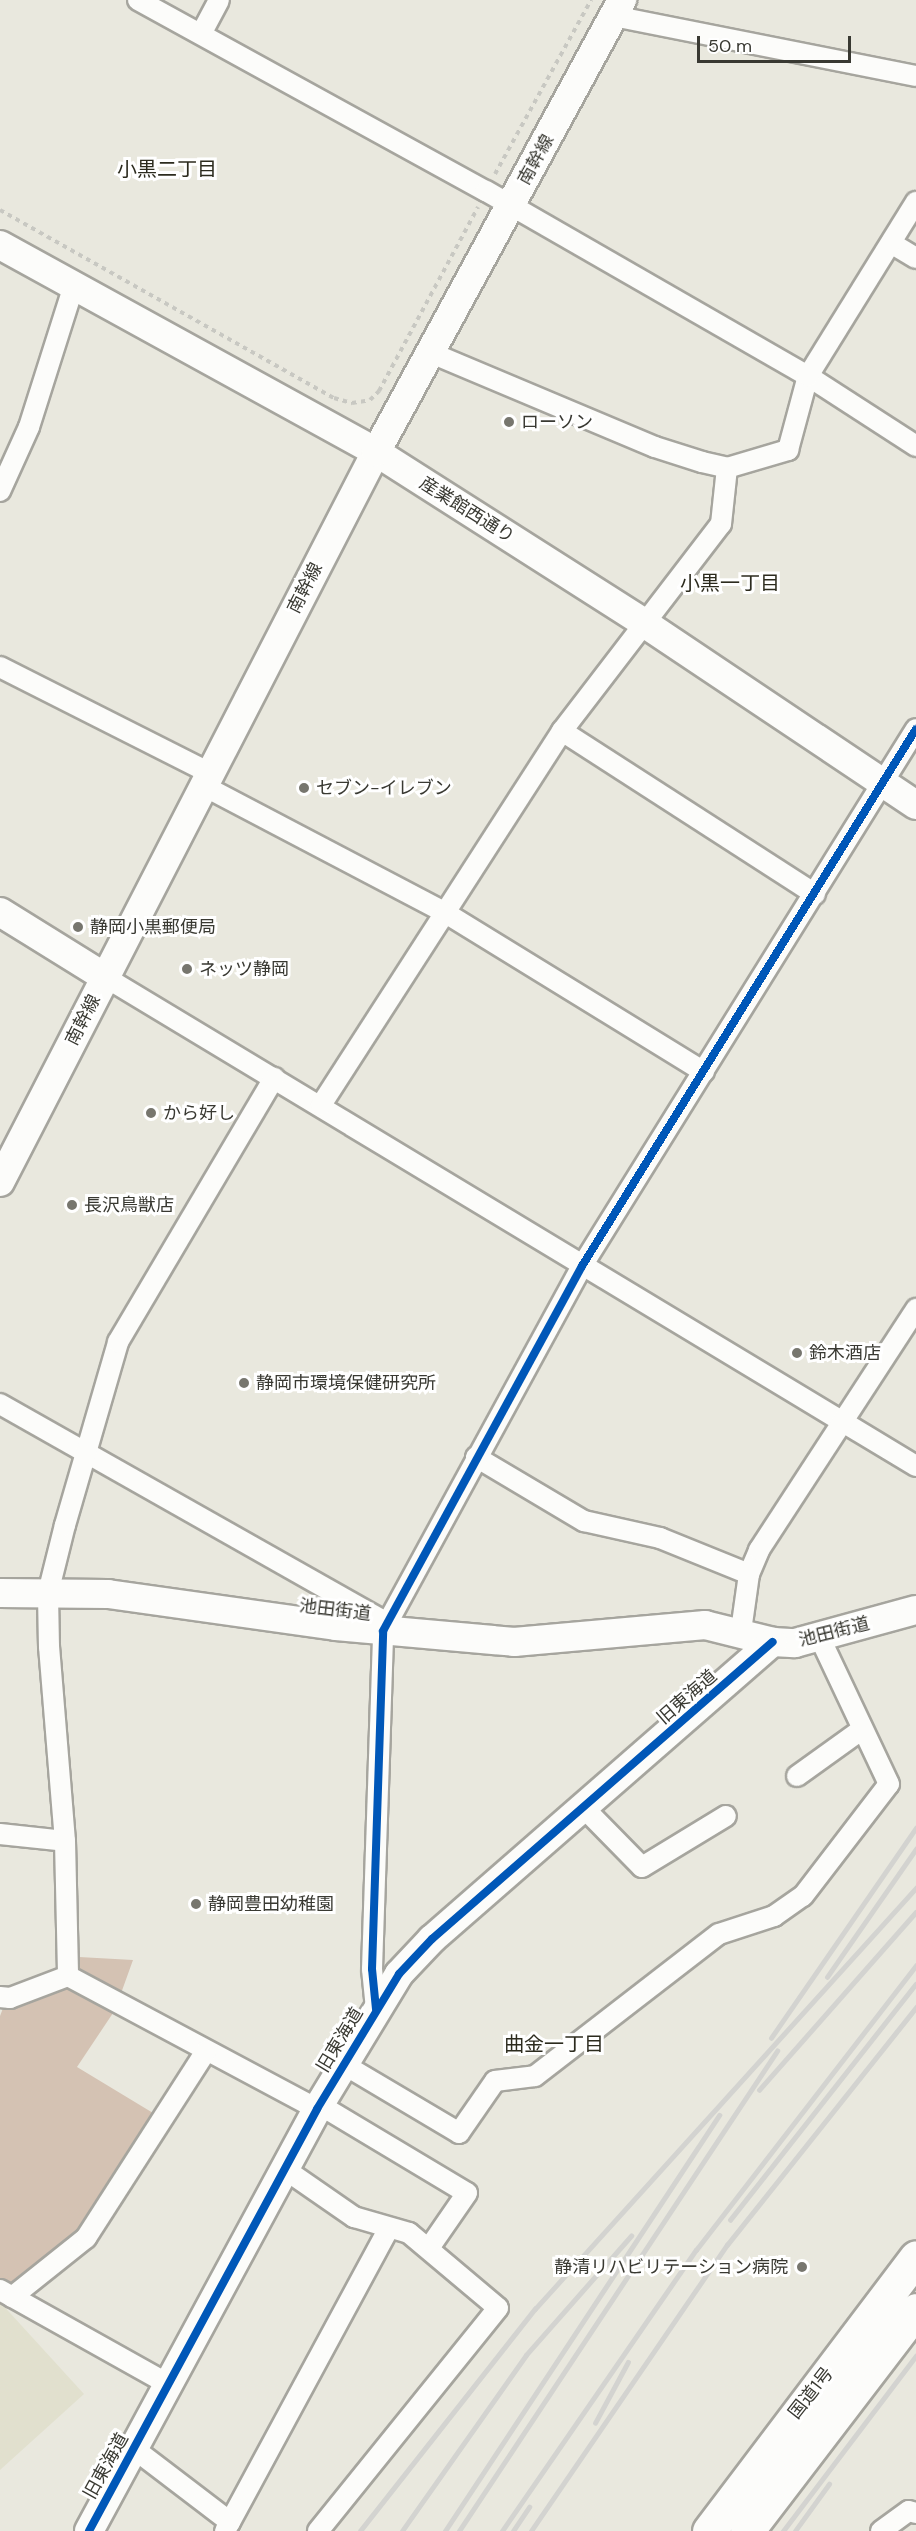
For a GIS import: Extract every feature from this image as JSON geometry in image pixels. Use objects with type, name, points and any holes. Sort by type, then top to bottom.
[{"type":"highway","name":"国道1号","points":[[709,2531],[916,2257]]},
{"type":"highway","name":"国道1号","points":[[747,2531],[916,2310]]},
{"type":"street","points":[[138,0],[498,198],[808,376],[916,446]]},
{"type":"street","points":[[201,34],[219,0]]},
{"type":"street","points":[[609,5],[916,76]]},
{"type":"street","name":"南幹線","points":[[0,1182],[429,352],[498,198],[609,5]]},
{"type":"street","points":[[429,352],[655,447],[727,468],[788,450],[808,376],[916,202]]},
{"type":"street","points":[[891,243],[916,258]]},
{"type":"street","name":"産業館西通り","points":[[0,245],[376,452],[644,623],[916,805]]},
{"type":"street","points":[[0,491],[29,426],[74,285]]},
{"type":"street","points":[[321,1106],[562,731],[722,524],[727,468]]},
{"type":"street","points":[[0,667],[444,912],[704,1071]]},
{"type":"street","points":[[376,2009],[372,1969],[385,1627],[582,1266],[916,729]]},
{"type":"street","points":[[562,731],[815,894]]},
{"type":"street","points":[[0,912],[916,1466]]},
{"type":"street","points":[[68,1976],[65,1841],[49,1647],[48,1593],[118,1342],[273,1078]]},
{"type":"street","points":[[741,1631],[749,1574],[759,1550],[916,1309]]},
{"type":"street","points":[[0,1404],[385,1627]]},
{"type":"street","points":[[476,1457],[584,1521],[660,1538],[749,1574]]},
{"type":"street","name":"池田街道","points":[[0,1593],[163,1599],[514,1642],[705,1625],[741,1631],[773,1642],[795,1643],[916,1610]]},
{"type":"street","points":[[343,2064],[459,2133],[464,2130],[495,2081],[535,2076],[719,1934],[774,1916],[803,1896],[889,1784],[861,1730],[820,1638]]},
{"type":"street","name":"旧東海道","points":[[89,2531],[343,2064],[376,2009],[414,1956],[773,1642]]},
{"type":"street","points":[[797,1776],[861,1730]]},
{"type":"street","points":[[583,1807],[642,1867],[726,1816]]},
{"type":"street","points":[[0,1834],[65,1841]]},
{"type":"street","points":[[0,1998],[10,1998],[68,1976],[206,2051],[319,2107],[467,2193],[429,2248]]},
{"type":"street","points":[[168,2384],[6,2293],[86,2238],[206,2051]]},
{"type":"street","points":[[286,2170],[354,2217],[388,2230],[409,2234],[429,2248],[498,2308],[318,2531]]},
{"type":"street","points":[[133,2448],[227,2526],[388,2230]]},
{"type":"street","points":[[881,2531],[909,2511],[916,2513]]},
{"type":"path","points":[[0,210],[333,398],[352,403],[370,400],[378,391],[498,198],[609,5]]},
{"type":"shaded area","points":[[79,1957],[133,1960],[115,2010],[77,2067],[158,2116],[84,2236],[13,2286],[0,2279],[0,2016],[5,2003],[74,1986]]},
{"type":"shaded area","points":[[0,2302],[84,2394],[0,2470]]},
{"type":"railway","points":[[771,2038],[916,1828]]},
{"type":"railway","points":[[827,1977],[916,1849]]},
{"type":"railway","points":[[360,2531],[535,2309],[916,1888]]},
{"type":"railway","points":[[759,2090],[916,1912]]},
{"type":"railway","points":[[502,2531],[696,2250],[916,1965]]},
{"type":"railway","points":[[730,2220],[916,1984]]},
{"type":"railway","points":[[531,2531],[727,2245],[916,2007]]},
{"type":"railway","points":[[459,2531],[777,2051]]},
{"type":"railway","points":[[445,2531],[719,2115]]},
{"type":"railway","points":[[402,2531],[526,2355],[631,2236]]},
{"type":"railway","points":[[783,2531],[916,2356]]},
{"type":"railway","points":[[595,2423],[628,2362]]},
{"type":"railway","points":[[795,2531],[829,2484]]},
{"type":"railway","points":[[513,2531],[529,2507]]},
{"type":"cycle path","points":[[376,2009],[372,1969],[383,1631],[582,1266],[916,729]]},
{"type":"cycle path","points":[[89,2531],[317,2109],[399,1974],[432,1939],[773,1642]]},
{"type":"place","name":"ローソン","points":[[509,422]]},
{"type":"place","name":"セブン-イレブン","points":[[304,788]]},
{"type":"place","name":"静岡小黒郵便局","points":[[78,927]]},
{"type":"place","name":"ネッツ静岡","points":[[187,969]]},
{"type":"place","name":"から好し","points":[[151,1113]]},
{"type":"place","name":"長沢鳥獣店","points":[[72,1205]]},
{"type":"place","name":"鈴木酒店","points":[[797,1353]]},
{"type":"place","name":"静岡市環境保健研究所","points":[[244,1383]]},
{"type":"place","name":"静岡豊田幼稚園","points":[[196,1904]]},
{"type":"place","name":"静清リハビリテーション病院","points":[[802,2267]]},
{"type":"district","name":"小黒二丁目","points":[[167,169]]},
{"type":"district","name":"小黒一丁目","points":[[730,583]]},
{"type":"district","name":"曲金一丁目","points":[[554,2044]]}]
